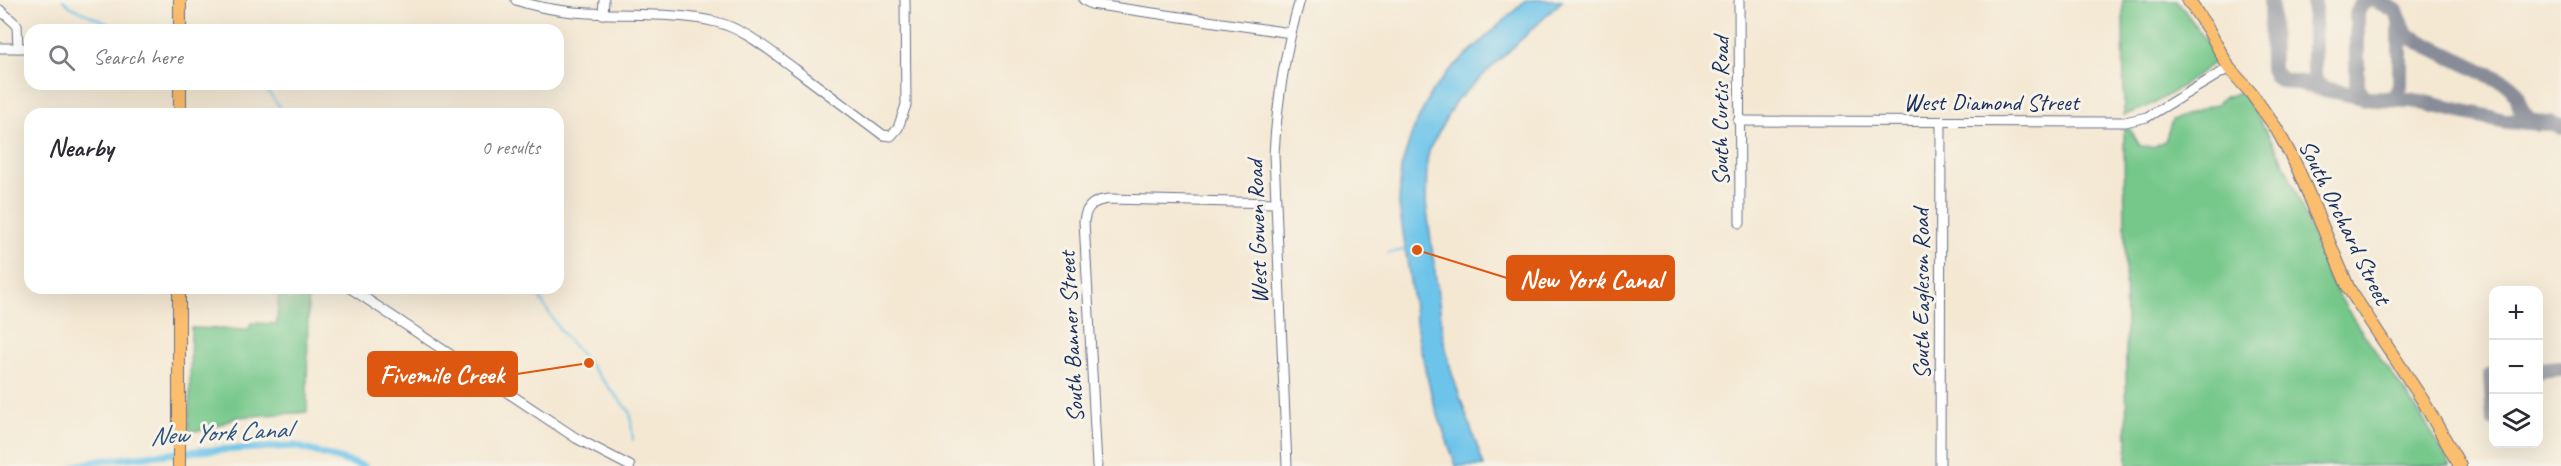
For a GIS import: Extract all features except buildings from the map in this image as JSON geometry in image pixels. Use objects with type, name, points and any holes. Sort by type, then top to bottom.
[{"type":"main road","points":[[180,0],[180,24]]},
{"type":"main road","name":"South Orchard Street","points":[[2188,0],[2208,29],[2229,68],[2251,93],[2276,128],[2297,166],[2349,289],[2422,399],[2460,466]]},
{"type":"main road","points":[[180,90],[180,108]]},
{"type":"main road","points":[[179,294],[179,466]]},
{"type":"street","points":[[516,0],[536,7],[560,11],[692,18],[719,23],[757,42],[883,135],[891,136],[898,128],[906,105],[905,0]]},
{"type":"street","points":[[603,14],[604,0]]},
{"type":"street","points":[[1084,0],[1091,4],[1291,33]]},
{"type":"street","name":"West Gowen Road","points":[[1287,466],[1275,204],[1276,116],[1291,33],[1300,0]]},
{"type":"street","name":"South Curtis Road","points":[[1740,0],[1738,121],[1740,223]]},
{"type":"street","points":[[0,10],[17,25],[18,48]]},
{"type":"street","points":[[0,48],[24,48]]},
{"type":"street","name":"West Diamond Street","points":[[1738,121],[2125,122],[2147,117],[2229,68]]},
{"type":"street","name":"South Eagleson Road","points":[[1940,466],[1941,122]]},
{"type":"street","name":"South Banner Street","points":[[1097,466],[1084,221],[1089,206],[1094,202],[1110,199],[1275,204]]},
{"type":"street","points":[[359,294],[576,438],[630,466]]},
{"type":"green space","points":[[2123,0],[2177,0],[2214,52],[2214,63],[2182,86],[2149,106],[2124,115]]},
{"type":"green space","points":[[2241,92],[2285,166],[2329,277],[2358,325],[2437,441],[2450,466],[2127,466],[2124,130],[2130,129],[2140,146],[2153,147],[2165,141],[2172,120]]},
{"type":"green space","points":[[279,294],[308,294],[307,412],[237,417],[207,430],[189,431],[191,328],[249,330],[251,323],[277,324]]},
{"type":"water","points":[[1526,0],[1563,0],[1455,102],[1430,148],[1427,160],[1426,203],[1444,340],[1452,374],[1484,466],[1456,466],[1433,401],[1419,342],[1399,205],[1401,168],[1412,133],[1431,93],[1448,72]]},
{"type":"waterway","points":[[63,0],[71,7],[109,24]]},
{"type":"waterway","points":[[267,90],[280,108]]},
{"type":"waterway","points":[[1388,253],[1405,250]]},
{"type":"waterway","points":[[537,294],[560,330],[630,412],[633,440]]},
{"type":"waterway","name":"New York Canal","points":[[76,466],[96,461],[198,451],[295,446],[364,466]]},
{"type":"taxiway","points":[[2271,0],[2272,69],[2275,75],[2282,80],[2372,99],[2411,100],[2505,121],[2550,123],[2561,127]]},
{"type":"taxiway","points":[[2314,0],[2314,76],[2316,83],[2324,89]]},
{"type":"taxiway","points":[[2365,98],[2357,87],[2357,13],[2361,4],[2368,0]]},
{"type":"taxiway","points":[[2376,0],[2396,11],[2406,35],[2510,85],[2525,116],[2536,123]]},
{"type":"taxiway","points":[[2387,99],[2395,97],[2400,86],[2400,24]]},
{"type":"taxiway","points":[[2543,370],[2561,368]]},
{"type":"place","name":"New York Canal","points":[[1417,250]]},
{"type":"place","name":"Fivemile Creek","points":[[589,363]]}]
